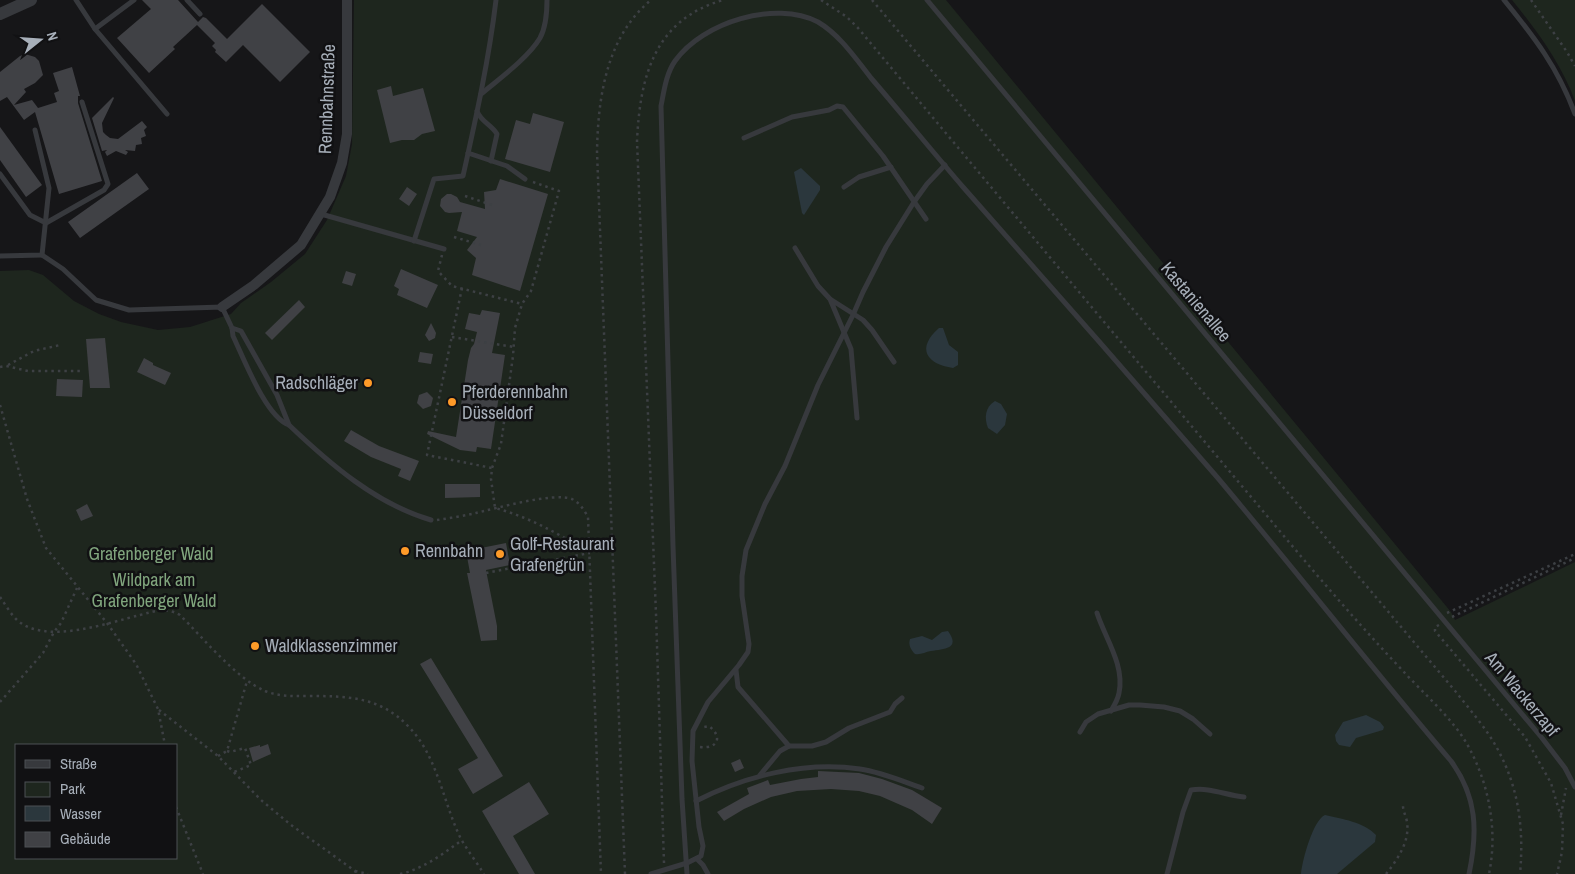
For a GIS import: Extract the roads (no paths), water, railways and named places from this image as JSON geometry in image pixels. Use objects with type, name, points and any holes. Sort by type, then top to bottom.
[{"type":"street","points":[[0,14],[31,0]]},
{"type":"street","name":"Rennbahnstraße","points":[[222,307],[254,285],[301,245],[330,197],[342,163],[346,134],[347,0]]},
{"type":"lane","points":[[76,0],[95,29],[167,114]]},
{"type":"lane","points":[[95,29],[134,0]]},
{"type":"lane","points":[[187,0],[200,14]]},
{"type":"lane","points":[[414,241],[434,179],[462,176],[481,94],[492,35],[496,0]]},
{"type":"lane","points":[[481,94],[511,69],[540,38],[547,10],[547,0]]},
{"type":"lane","name":"Kastanienallee","points":[[927,0],[1445,621]]},
{"type":"lane","points":[[1504,0],[1552,63],[1575,114]]},
{"type":"lane","points":[[687,874],[682,799],[661,106],[665,83],[673,64],[684,50],[700,37],[718,28],[737,20],[767,12],[796,13],[822,24],[832,32],[1217,478],[1451,761],[1466,787],[1474,813],[1474,840],[1469,874]]},
{"type":"lane","points":[[46,223],[104,190],[108,184],[82,102]]},
{"type":"lane","points":[[744,138],[792,117],[830,110],[837,106],[843,107],[891,167],[926,219]]},
{"type":"lane","points":[[477,110],[479,117],[493,128],[497,134],[491,161]]},
{"type":"lane","points":[[35,130],[49,188],[42,255]]},
{"type":"lane","points":[[468,153],[507,166],[525,179]]},
{"type":"lane","points":[[651,874],[687,863],[701,856],[703,846],[692,761],[694,728],[708,702],[736,670],[748,652],[749,644],[742,596],[742,576],[746,550],[765,504],[785,466],[818,385],[862,292],[914,202],[927,184],[945,165]]},
{"type":"lane","points":[[844,186],[859,177],[891,167]]},
{"type":"lane","points":[[1,176],[30,216],[46,223]]},
{"type":"lane","points":[[321,214],[444,249]]},
{"type":"lane","points":[[795,248],[818,286],[830,299],[863,320],[894,362]]},
{"type":"lane","points":[[0,256],[42,255],[63,269],[96,300],[129,310],[222,307],[232,328],[233,336],[265,401],[282,422],[290,425]]},
{"type":"lane","points":[[830,299],[852,350],[857,418]]},
{"type":"lane","points":[[232,328],[241,331],[281,404],[290,425],[323,457],[374,494],[400,509],[431,520]]},
{"type":"lane","points":[[1097,613],[1102,630],[1117,660],[1120,678],[1119,694],[1111,711]]},
{"type":"lane","name":"Am Wackerzapf","points":[[1445,621],[1542,738],[1575,787]]},
{"type":"lane","points":[[736,670],[738,687],[789,746]]},
{"type":"lane","points":[[760,776],[780,751],[789,746],[812,746],[826,742],[849,728],[890,712],[902,698]]},
{"type":"lane","points":[[1080,732],[1086,722],[1098,714],[1129,705],[1164,707],[1180,711],[1193,719],[1210,734]]},
{"type":"lane","points":[[696,801],[720,789],[760,776],[821,767],[860,769],[896,778],[922,788]]},
{"type":"lane","points":[[1167,874],[1183,812],[1191,790],[1203,788],[1244,797]]},
{"type":"lane","points":[[697,859],[708,874]]},
{"type":"water","points":[[801,168],[820,186],[820,190],[804,215],[794,172]]},
{"type":"water","points":[[939,328],[943,328],[949,345],[958,352],[958,365],[953,368],[936,363],[927,354],[928,342]]},
{"type":"water","points":[[995,401],[1001,404],[1007,414],[1005,425],[997,434],[988,428],[986,420],[987,410]]},
{"type":"water","points":[[948,631],[953,641],[949,647],[915,654],[910,647],[910,639],[922,636],[932,640],[942,632]]},
{"type":"water","points":[[1366,715],[1380,722],[1384,727],[1383,730],[1356,738],[1350,747],[1339,745],[1335,735],[1343,722]]},
{"type":"water","points":[[1325,815],[1365,827],[1376,835],[1375,842],[1337,874],[1301,874],[1303,860],[1312,832],[1316,824]]},
{"type":"place","name":"Radschläger","points":[[368,383]]},
{"type":"place","name":"Pferderennbahn Düsseldorf","points":[[452,402]]},
{"type":"place","name":"Rennbahn","points":[[405,551]]},
{"type":"place","name":"Golf-Restaurant Grafengrün","points":[[500,554]]},
{"type":"place","name":"Waldklassenzimmer","points":[[255,646]]},
{"type":"park label","name":"Grafenberger Wald","points":[[151,554]]},
{"type":"park label","name":"Wildpark am Grafenberger Wald","points":[[154,590]]}]
